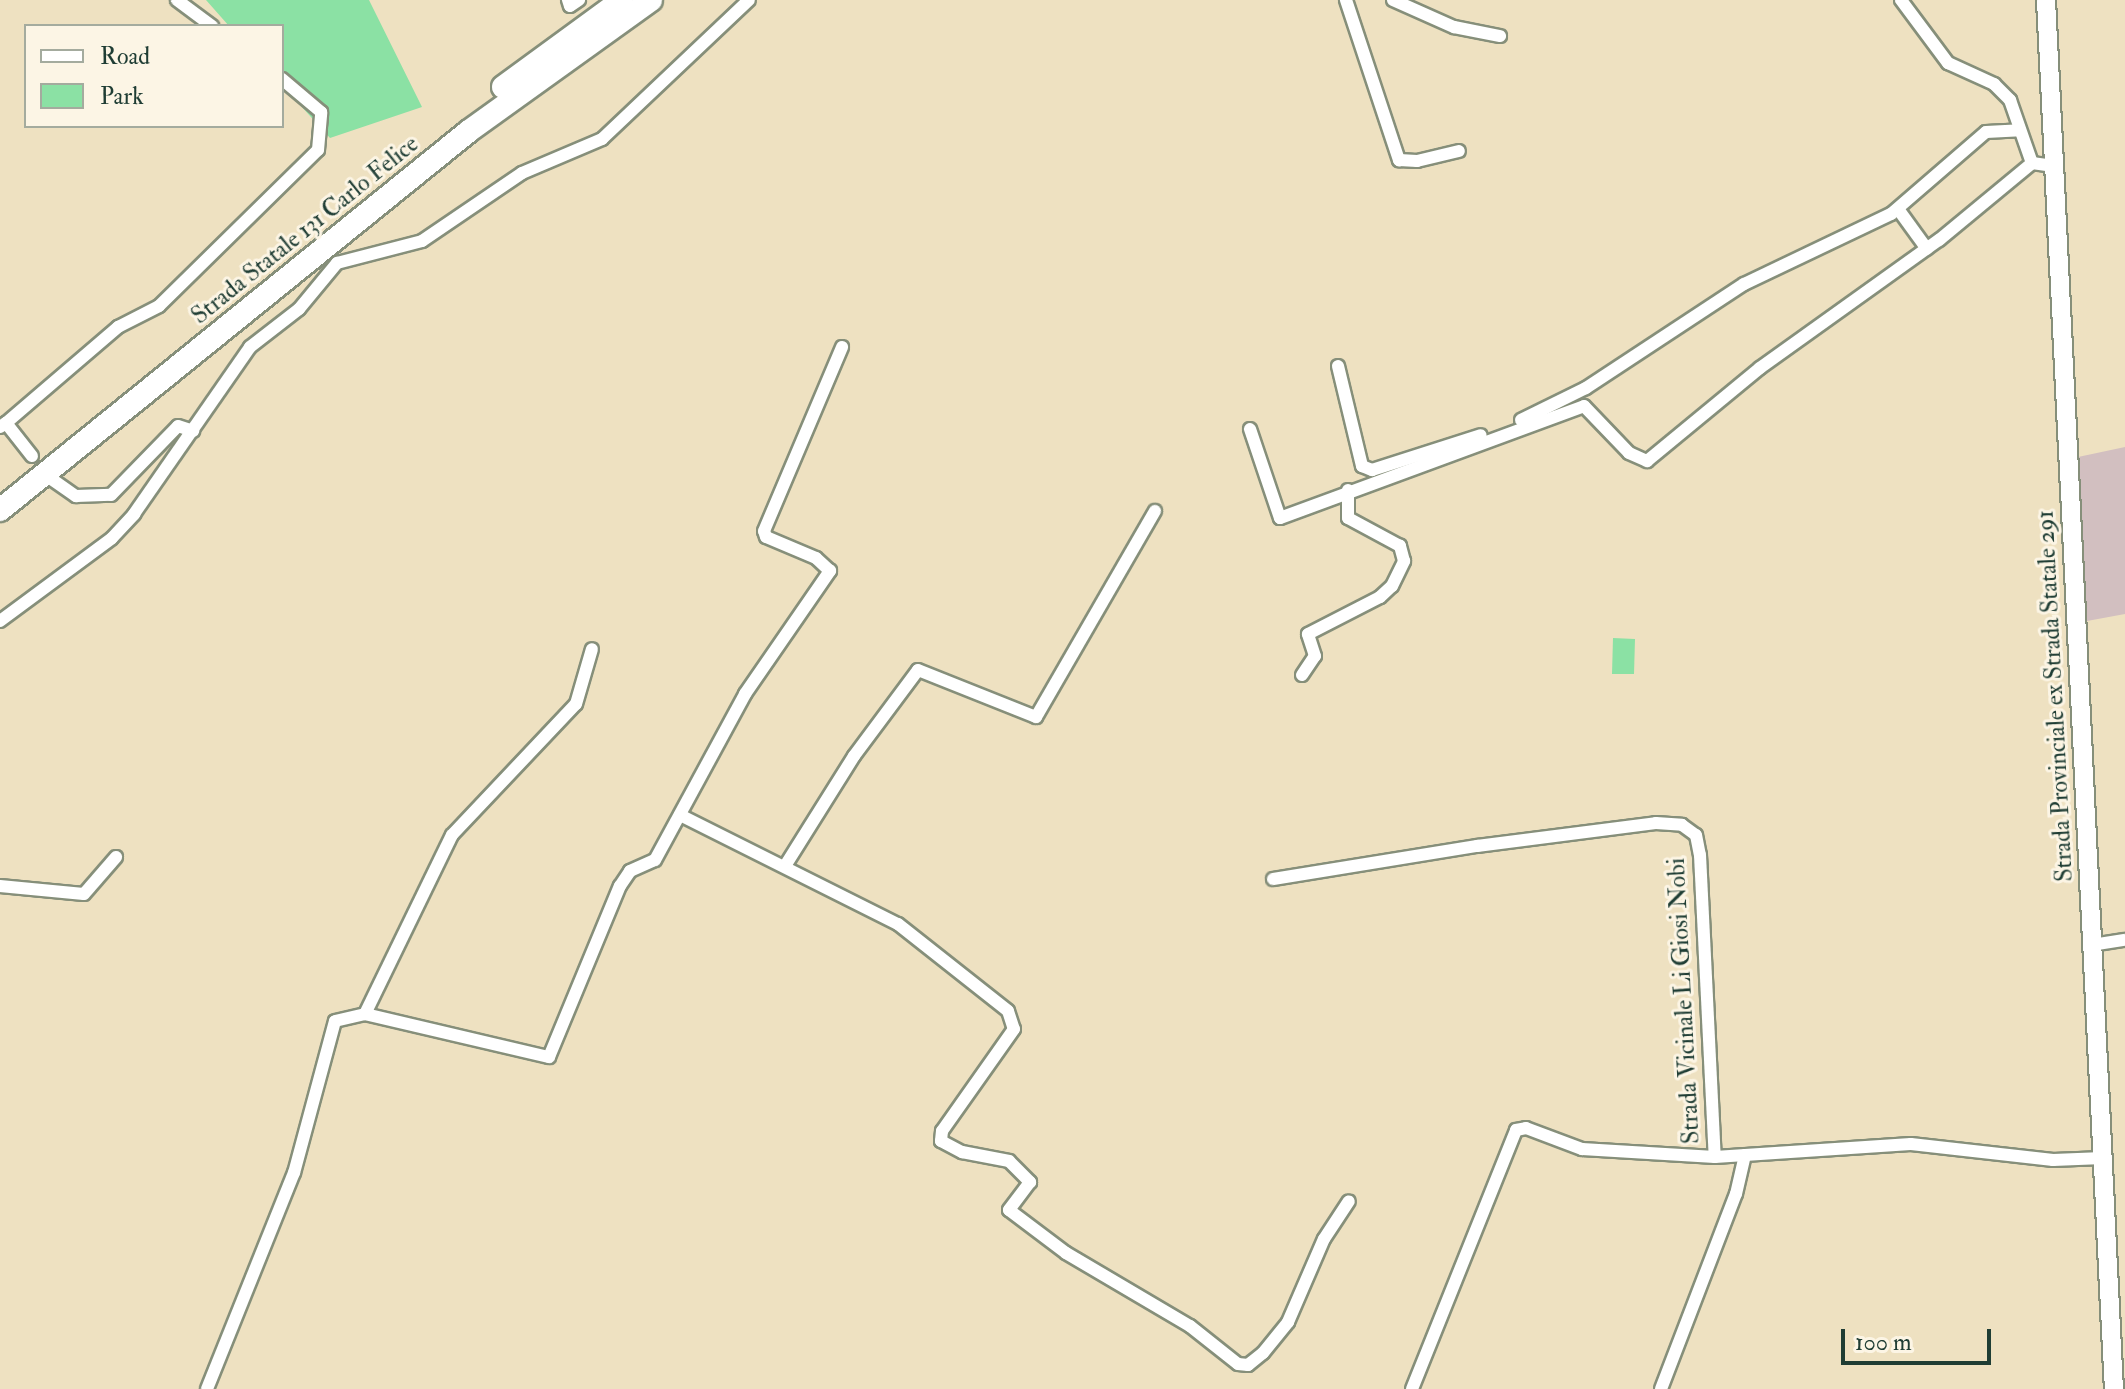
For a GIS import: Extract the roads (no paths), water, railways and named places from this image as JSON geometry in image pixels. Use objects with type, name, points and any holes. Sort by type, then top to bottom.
[{"type":"highway","name":"Strada Statale 131 Carlo Felice","points":[[0,490],[458,121],[622,0]]},
{"type":"highway","name":"Strada Statale 131 Carlo Felice","points":[[0,510],[469,131],[651,0]]},
{"type":"street","points":[[177,0],[209,24]]},
{"type":"street","points":[[568,0],[570,6],[579,0]]},
{"type":"street","points":[[0,621],[112,538],[193,431],[250,347],[299,309],[337,263],[422,241],[453,224],[522,173],[602,139],[749,0]]},
{"type":"street","points":[[1346,0],[1399,160],[1417,161],[1459,151]]},
{"type":"street","points":[[1393,0],[1454,27],[1500,36]]},
{"type":"street","points":[[1901,0],[1948,63],[1994,84],[2010,100],[2032,163]]},
{"type":"street","name":"Strada Provinciale ex Strada Statale 291","points":[[2046,0],[2114,1389]]},
{"type":"street","points":[[32,456],[3,425],[118,327],[159,306],[318,150],[321,112],[284,81]]},
{"type":"street","points":[[1338,366],[1362,466],[1372,470],[1548,410],[1744,284],[1898,209],[1986,132],[2020,130]]},
{"type":"street","points":[[1250,429],[1280,518],[1348,490],[1584,406],[1629,453],[1647,461],[1760,368],[1927,249],[2032,163],[2054,166]]},
{"type":"street","points":[[1898,209],[1927,249]]},
{"type":"street","points":[[207,1389],[294,1173],[335,1021],[365,1014],[549,1057],[620,886],[630,871],[655,860],[745,694],[830,571],[820,560],[766,537],[764,531],[842,347]]},
{"type":"street","points":[[50,478],[76,496],[111,495],[178,426],[193,431]]},
{"type":"street","points":[[1302,675],[1315,656],[1308,634],[1380,597],[1392,586],[1404,561],[1400,546],[1348,518],[1348,490]]},
{"type":"street","points":[[785,866],[854,756],[918,670],[1036,717],[1155,511]]},
{"type":"street","points":[[365,1014],[452,835],[576,704],[592,649]]},
{"type":"street","points":[[680,815],[898,924],[1008,1011],[1014,1029],[942,1131],[941,1141],[962,1152],[1009,1161],[1030,1182],[1009,1210],[1066,1253],[1177,1317],[1238,1364],[1248,1365],[1263,1353],[1288,1322],[1324,1239],[1349,1201]]},
{"type":"street","name":"Strada Vicinale Li Giosi Nobi","points":[[1273,879],[1477,846],[1656,823],[1682,825],[1696,835],[1700,855],[1715,1157],[1911,1144],[2053,1160],[2103,1158]]},
{"type":"street","points":[[0,886],[84,894],[116,857]]},
{"type":"street","points":[[2092,945],[2125,940]]},
{"type":"street","points":[[1412,1389],[1516,1130],[1526,1128],[1582,1149],[1715,1157]]},
{"type":"street","points":[[1661,1389],[1736,1194],[1745,1155]]}]
